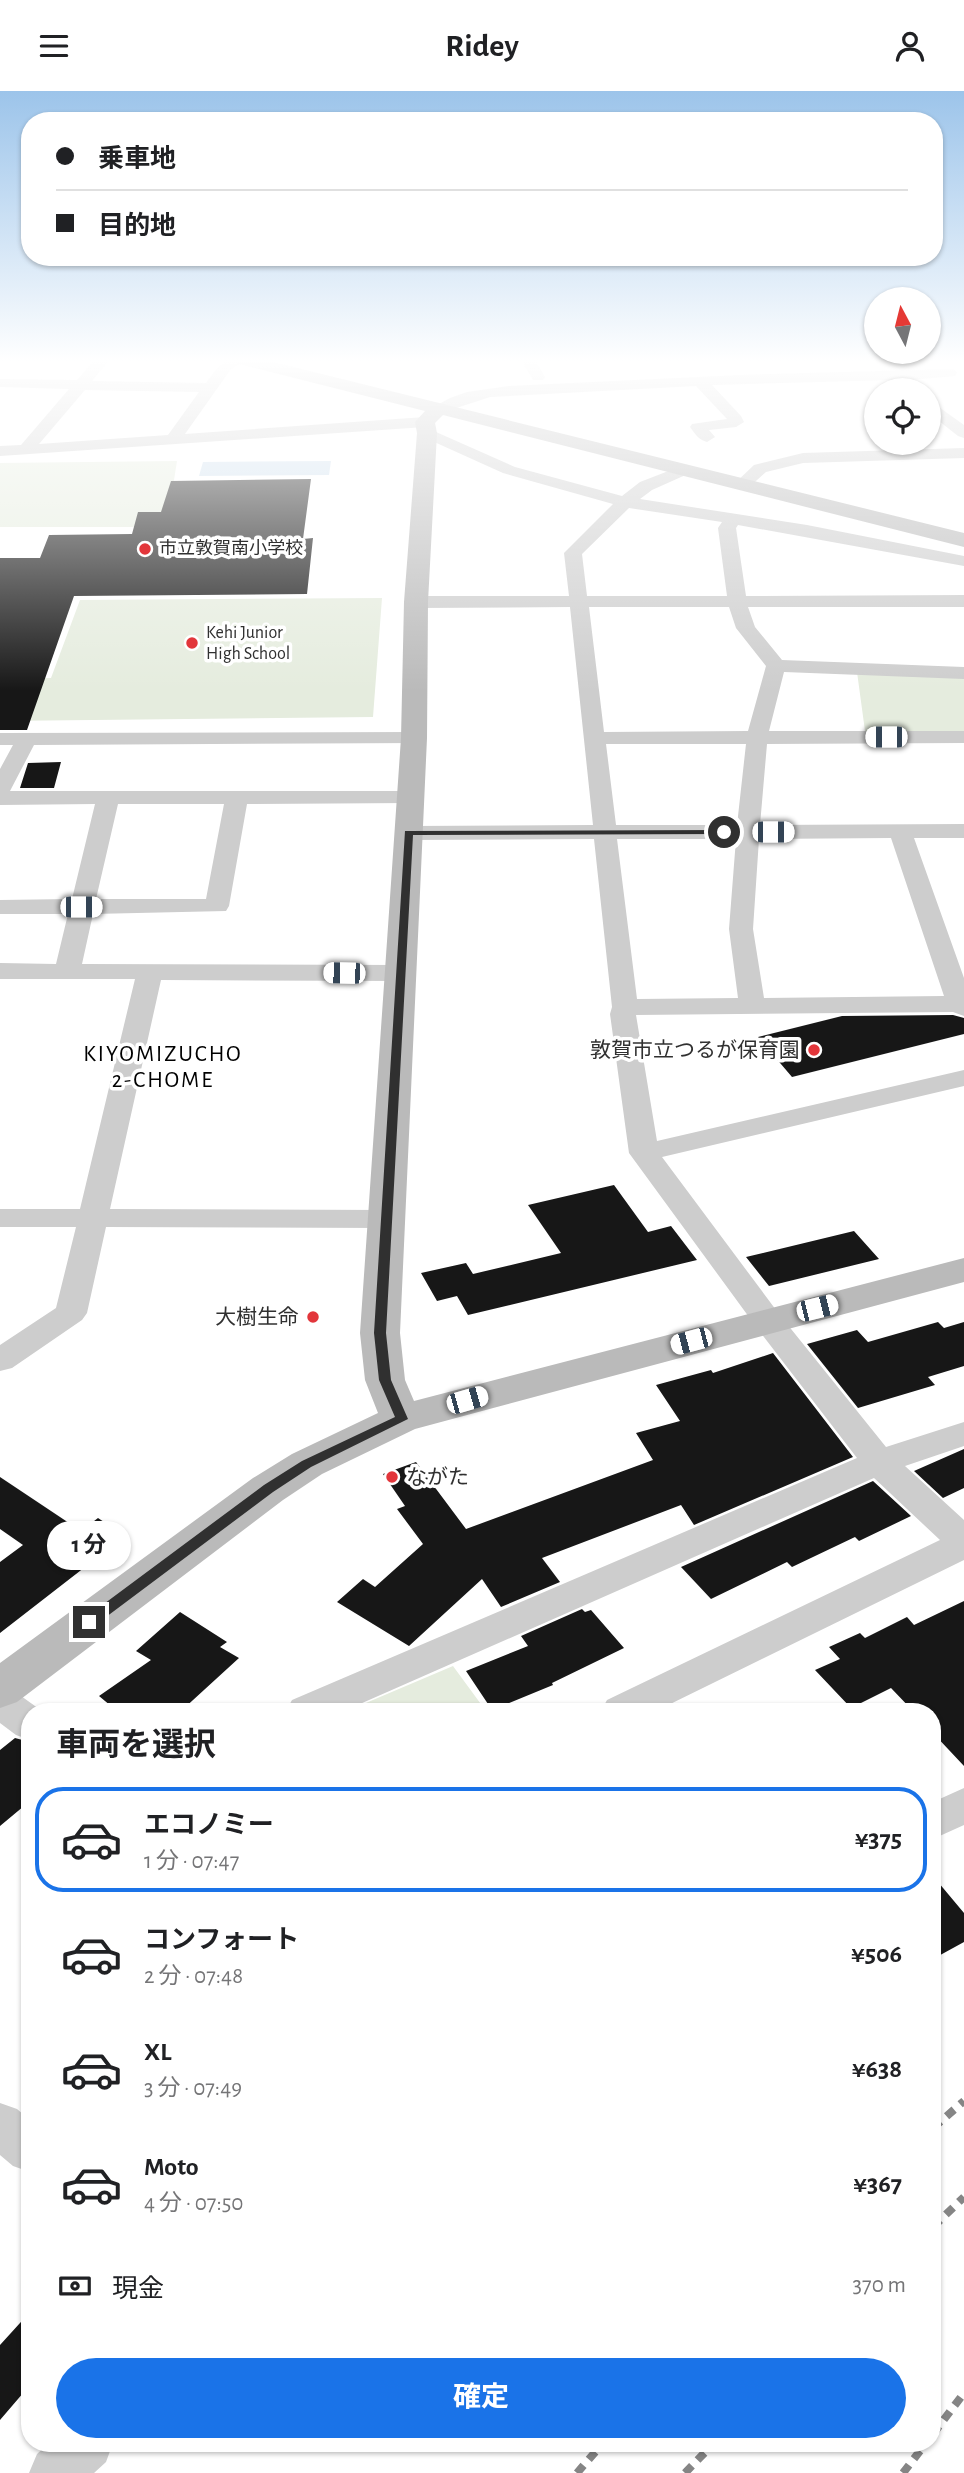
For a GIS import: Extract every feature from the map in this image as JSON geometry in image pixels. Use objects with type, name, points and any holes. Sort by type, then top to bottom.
[{"type":"street","points":[[401,1419],[385,1380],[380,1333],[414,738],[416,602],[426,469]]},
{"type":"street","points":[[508,469],[625,502],[733,518],[964,561]]},
{"type":"street","points":[[680,469],[964,540]]},
{"type":"street","points":[[741,485],[759,469]]},
{"type":"street","points":[[637,1703],[964,1542],[878,1462],[768,1321],[644,1153],[623,1014],[625,1007],[573,553],[625,502],[646,486],[684,470]]},
{"type":"street","points":[[733,518],[727,528],[737,602],[746,628],[776,666],[964,673]]},
{"type":"street","points":[[416,602],[964,601]]},
{"type":"street","points":[[752,1006],[741,929],[757,737],[776,666]]},
{"type":"street","points":[[595,738],[964,737]]},
{"type":"street","points":[[0,739],[414,738]]},
{"type":"street","points":[[0,789],[27,739]]},
{"type":"street","points":[[0,799],[411,796]]},
{"type":"street","points":[[0,908],[217,905],[237,797]]},
{"type":"street","points":[[67,971],[108,798]]},
{"type":"street","points":[[625,1007],[962,1006],[900,831]]},
{"type":"street","points":[[408,833],[964,831]]},
{"type":"street","points":[[0,971],[400,974]]},
{"type":"street","points":[[0,1360],[71,1314],[150,972]]},
{"type":"street","points":[[644,1153],[964,1078]]},
{"type":"street","points":[[0,1218],[386,1219]]},
{"type":"street","points":[[0,1689],[268,1489],[307,1464],[401,1419],[964,1270]]},
{"type":"street","points":[[324,1703],[878,1462],[964,1434]]},
{"type":"street","points":[[0,1702],[21,1717]]},
{"type":"street","points":[[941,1818],[964,1805]]},
{"type":"street","points":[[0,2125],[21,2142]]},
{"type":"street","points":[[56,2473],[78,2452]]},
{"type":"shaded area","points":[[0,469],[176,469],[169,512],[139,512],[134,527],[0,527]]},
{"type":"shaded area","name":"Kehi Junior High School","points":[[382,598],[373,717],[0,721],[0,679],[51,678],[80,600]]},
{"type":"shaded area","points":[[857,672],[964,676],[964,732],[865,731]]},
{"type":"shaded area","points":[[453,1666],[480,1703],[366,1703]]},
{"type":"water","points":[[201,469],[330,469],[329,475],[199,476]]},
{"type":"building","points":[[311,479],[303,539],[313,538],[307,594],[74,596],[27,730],[0,730],[0,558],[40,558],[49,535],[132,534],[138,512],[161,512],[171,481]]},
{"type":"building","points":[[61,762],[54,788],[20,788],[28,763]]},
{"type":"building","points":[[953,1015],[964,1018],[964,1034],[792,1077],[758,1037],[842,1016]]},
{"type":"building","points":[[614,1185],[648,1232],[671,1226],[697,1260],[468,1315],[457,1296],[437,1301],[421,1273],[466,1263],[473,1274],[561,1253],[528,1205]]},
{"type":"building","points":[[854,1231],[879,1259],[769,1286],[746,1257]]},
{"type":"building","points":[[938,1322],[944,1328],[964,1322],[964,1366],[928,1377],[935,1385],[858,1408],[807,1344],[857,1330],[868,1342]]},
{"type":"building","points":[[773,1353],[853,1457],[694,1525],[681,1505],[542,1558],[560,1582],[501,1607],[482,1579],[409,1646],[337,1602],[363,1579],[375,1587],[423,1544],[397,1509],[405,1506],[383,1474],[416,1462],[466,1529],[653,1460],[636,1433],[680,1421],[656,1385],[711,1370],[713,1373]]},
{"type":"building","points":[[964,1449],[964,1488],[943,1498],[914,1471]]},
{"type":"building","points":[[0,1477],[81,1531],[98,1518],[125,1536],[0,1633],[0,1562],[23,1545],[0,1529]]},
{"type":"building","points":[[873,1481],[911,1516],[859,1541],[855,1537],[792,1567],[787,1562],[711,1599],[681,1567]]},
{"type":"building","points":[[964,1601],[964,1766],[941,1742],[941,1703],[905,1703],[891,1688],[861,1703],[846,1703],[815,1670],[840,1659],[829,1647],[860,1633],[865,1638],[907,1617],[914,1625]]},
{"type":"building","points":[[582,1609],[585,1612],[591,1610],[624,1648],[552,1683],[553,1685],[509,1703],[487,1703],[466,1671],[528,1646],[521,1636]]},
{"type":"building","points":[[180,1612],[227,1642],[220,1647],[239,1658],[190,1703],[107,1703],[99,1696],[151,1660],[136,1651]]},
{"type":"building","points":[[15,1738],[21,1740],[21,1808],[0,1826],[0,1750]]},
{"type":"building","points":[[941,1886],[964,1913],[964,1942],[941,1955]]},
{"type":"building","points":[[21,2322],[21,2396],[0,2420],[0,2345]]},
{"type":"railway","points":[[941,2121],[964,2101]]},
{"type":"railway","points":[[941,2219],[964,2197]]},
{"type":"railway","points":[[941,2423],[964,2393]]},
{"type":"railway","points":[[577,2473],[595,2452]]},
{"type":"railway","points":[[685,2473],[705,2452]]},
{"type":"railway","points":[[903,2473],[919,2452]]},
{"type":"place","name":"市立敦賀南小学校","points":[[145,549]]},
{"type":"place","name":"Kehi Junior High School","points":[[192,643]]},
{"type":"place","name":"敦賀市立つるが保育園","points":[[814,1050]]},
{"type":"place","name":"大樹生命","points":[[313,1317]]},
{"type":"place","name":"ながた","points":[[392,1477]]},
{"type":"district","name":"KIYOMIZUCHO 2-CHOME","points":[[163,1067]]},
{"type":"route","points":[[89,1622],[268,1489],[307,1464],[401,1419],[385,1380],[380,1333],[408,833],[724,832]]}]
